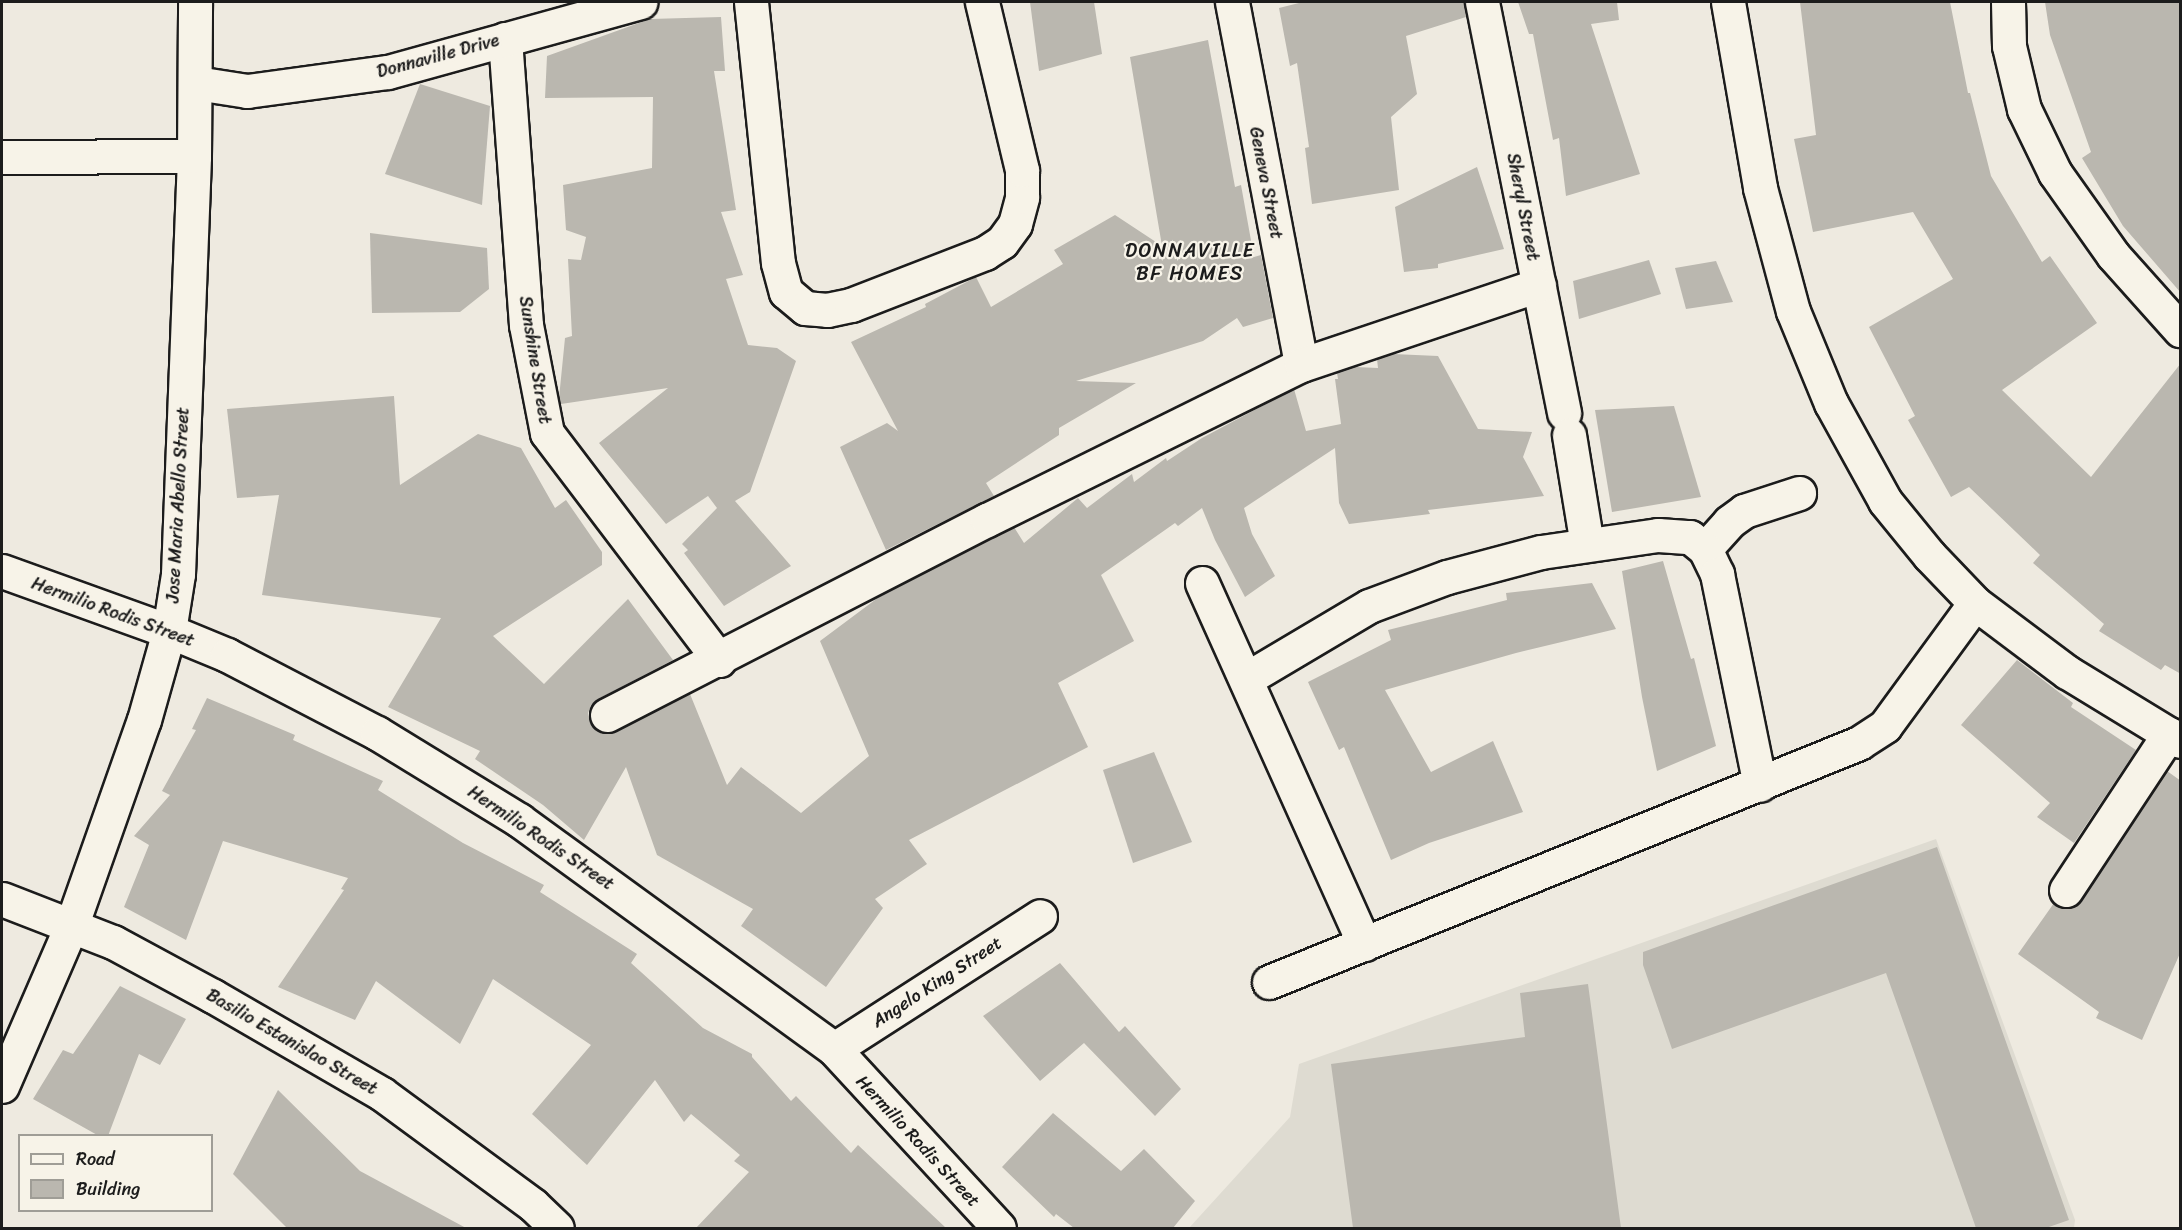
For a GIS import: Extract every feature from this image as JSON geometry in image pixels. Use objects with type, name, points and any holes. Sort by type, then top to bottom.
[{"type":"street","name":"Jose Maria Abello Street","points":[[2,1086],[72,924],[144,720],[169,631],[178,574],[194,156],[195,2]]},
{"type":"street","name":"Donnaville Drive","points":[[196,83],[247,91],[388,72],[640,2]]},
{"type":"street","points":[[751,2],[778,263],[786,292],[805,308],[827,310],[851,306],[985,253],[1002,242],[1015,224],[1022,197],[1022,170],[982,2]]},
{"type":"street","name":"Geneva Street","points":[[1232,2],[1301,365]]},
{"type":"street","name":"Sheryl Street","points":[[1482,2],[1566,424],[1587,545]]},
{"type":"street","points":[[1728,2],[1760,188],[1793,311],[1831,404],[1886,501],[1929,555],[1976,603],[2067,672],[2175,737],[2066,890]]},
{"type":"street","points":[[2008,2],[2009,46],[2024,109],[2055,173],[2113,255],[2181,330]]},
{"type":"street","name":"Sunshine Street","points":[[505,39],[526,325],[547,433],[719,660]]},
{"type":"street","points":[[2,157],[194,156]]},
{"type":"street","points":[[607,715],[719,660],[987,520],[1301,365],[1539,285]]},
{"type":"street","points":[[1705,549],[1729,522],[1744,510],[1799,493]]},
{"type":"street","points":[[1246,679],[1369,606],[1447,578],[1541,552],[1658,535],[1690,537],[1705,549],[1716,574],[1760,785]]},
{"type":"street","name":"Hermilio Rodis Street","points":[[2,571],[169,631],[227,655],[377,733],[519,820],[834,1049],[999,1228]]},
{"type":"street","points":[[1202,583],[1364,944]]},
{"type":"street","points":[[1269,982],[1859,743],[1885,726],[1976,603]]},
{"type":"street","name":"Basilio Estanislao Street","points":[[2,899],[72,924],[113,942],[213,996],[382,1094],[533,1206],[557,1228]]},
{"type":"street","name":"Angelo King Street","points":[[834,1049],[1040,916]]},
{"type":"shaded area","points":[[1936,839],[2075,1220],[2074,1228],[1189,1228],[1290,1117],[1299,1064]]},
{"type":"building","points":[[1030,2],[1094,2],[1102,54],[1039,71]]},
{"type":"building","points":[[1303,2],[1464,2],[1466,17],[1406,36],[1417,94],[1391,117],[1399,190],[1312,204],[1305,148],[1309,147],[1297,63],[1290,66],[1279,8]]},
{"type":"building","points":[[1518,2],[1617,2],[1619,20],[1591,24],[1640,174],[1566,196],[1559,138],[1553,140],[1533,34],[1529,34]]},
{"type":"building","points":[[1800,2],[1950,2],[1968,93],[1970,93],[1991,176],[2042,262],[2050,256],[2097,323],[2002,390],[2091,477],[2181,363],[2181,674],[2165,665],[2161,670],[2099,631],[2104,624],[2033,563],[2040,555],[1969,487],[1951,497],[1908,420],[1915,416],[1869,327],[1953,279],[1913,212],[1813,232],[1794,139],[1816,135]]},
{"type":"building","points":[[2045,2],[2181,2],[2181,293],[2123,226],[2082,158],[2091,152],[2050,35]]},
{"type":"building","points":[[721,17],[725,71],[714,71],[736,210],[721,212],[743,275],[726,279],[748,345],[777,348],[796,361],[750,492],[735,501],[791,566],[724,606],[684,553],[688,550],[682,544],[717,508],[708,496],[666,524],[599,443],[668,388],[561,404],[559,398],[565,338],[572,336],[568,259],[581,260],[586,237],[566,230],[563,185],[652,168],[653,97],[545,98],[547,56],[650,19]]},
{"type":"building","points":[[1208,40],[1235,187],[1241,185],[1254,257],[1261,255],[1273,318],[1243,327],[1237,318],[1203,341],[1076,381],[1136,383],[1059,428],[1059,435],[986,483],[994,496],[886,550],[840,447],[887,423],[898,431],[851,342],[926,307],[925,304],[976,277],[991,307],[1063,264],[1054,250],[1115,215],[1162,246],[1130,57]]},
{"type":"building","points":[[420,84],[490,106],[482,205],[385,174]]},
{"type":"building","points":[[1477,167],[1504,249],[1438,264],[1438,268],[1404,272],[1395,207]]},
{"type":"building","points":[[370,233],[487,248],[489,289],[460,312],[372,313]]},
{"type":"building","points":[[1649,260],[1661,294],[1579,319],[1573,281]]},
{"type":"building","points":[[1716,261],[1733,302],[1686,309],[1675,268]]},
{"type":"building","points":[[1393,354],[1438,356],[1478,429],[1532,432],[1523,457],[1544,496],[1428,510],[1430,514],[1349,524],[1339,503],[1335,448],[1244,508],[1252,534],[1275,576],[1245,597],[1215,540],[1202,508],[1178,526],[1175,523],[1101,575],[1134,641],[1058,683],[1088,747],[909,840],[927,864],[875,899],[883,908],[826,987],[741,926],[753,909],[657,855],[626,767],[584,840],[543,805],[475,759],[480,751],[388,707],[441,618],[262,595],[279,495],[237,498],[227,409],[394,396],[400,485],[478,434],[521,448],[555,508],[566,500],[602,552],[602,565],[493,636],[544,684],[628,599],[673,660],[598,699],[591,705],[588,713],[591,724],[597,731],[607,734],[615,732],[690,694],[727,785],[741,767],[801,813],[869,756],[820,641],[879,597],[1014,527],[1024,543],[1078,498],[1087,508],[1132,474],[1134,482],[1166,458],[1167,461],[1202,438],[1294,389],[1306,431],[1341,424],[1335,379],[1338,379],[1337,373],[1355,367],[1378,368],[1377,359]]},
{"type":"building","points":[[1674,406],[1701,497],[1612,512],[1595,410]]},
{"type":"building","points":[[1663,561],[1691,659],[1694,658],[1716,746],[1657,771],[1642,697],[1622,571]]},
{"type":"building","points":[[1592,583],[1616,629],[1516,653],[1385,690],[1431,772],[1493,741],[1523,812],[1429,843],[1391,860],[1344,747],[1339,750],[1308,682],[1391,640],[1388,630],[1507,600],[1506,593]]},
{"type":"building","points":[[2017,660],[2073,703],[2071,707],[2136,750],[2074,843],[2037,817],[2050,803],[1961,725]]},
{"type":"building","points":[[207,698],[295,735],[293,740],[383,781],[378,790],[463,843],[544,885],[540,892],[637,954],[631,963],[703,1028],[752,1054],[752,1057],[791,1101],[796,1096],[851,1153],[858,1145],[946,1228],[696,1228],[749,1172],[734,1161],[740,1155],[691,1114],[684,1122],[655,1080],[587,1165],[532,1114],[591,1045],[493,979],[460,1044],[376,981],[355,1020],[278,987],[344,890],[341,889],[348,878],[223,841],[186,940],[124,907],[149,845],[134,836],[170,795],[162,791],[196,730],[192,729]]},
{"type":"building","points":[[1154,752],[1192,842],[1133,863],[1103,770]]},
{"type":"building","points":[[2167,771],[2181,781],[2181,951],[2142,1040],[2096,1018],[2099,1012],[2018,954],[2054,903],[2065,909],[2075,906],[2082,900]]},
{"type":"building","points":[[1937,847],[2069,1220],[2046,1228],[1976,1228],[1886,973],[1672,1049],[1643,965],[1643,952]]},
{"type":"building","points":[[1060,963],[1119,1032],[1125,1026],[1181,1089],[1155,1116],[1084,1043],[1040,1081],[983,1016]]},
{"type":"building","points":[[1588,984],[1621,1228],[1353,1228],[1331,1064],[1525,1037],[1520,993]]},
{"type":"building","points":[[120,986],[186,1019],[160,1065],[139,1054],[109,1134],[95,1134],[33,1099],[63,1050],[73,1054]]},
{"type":"building","points":[[278,1090],[360,1171],[466,1228],[287,1228],[233,1174]]},
{"type":"building","points":[[1053,1113],[1121,1171],[1144,1149],[1195,1201],[1173,1228],[1074,1228],[1056,1214],[1054,1217],[1002,1167]]},
{"type":"district","name":"DONNAVILLE BF HOMES","points":[[1190,262]]}]
